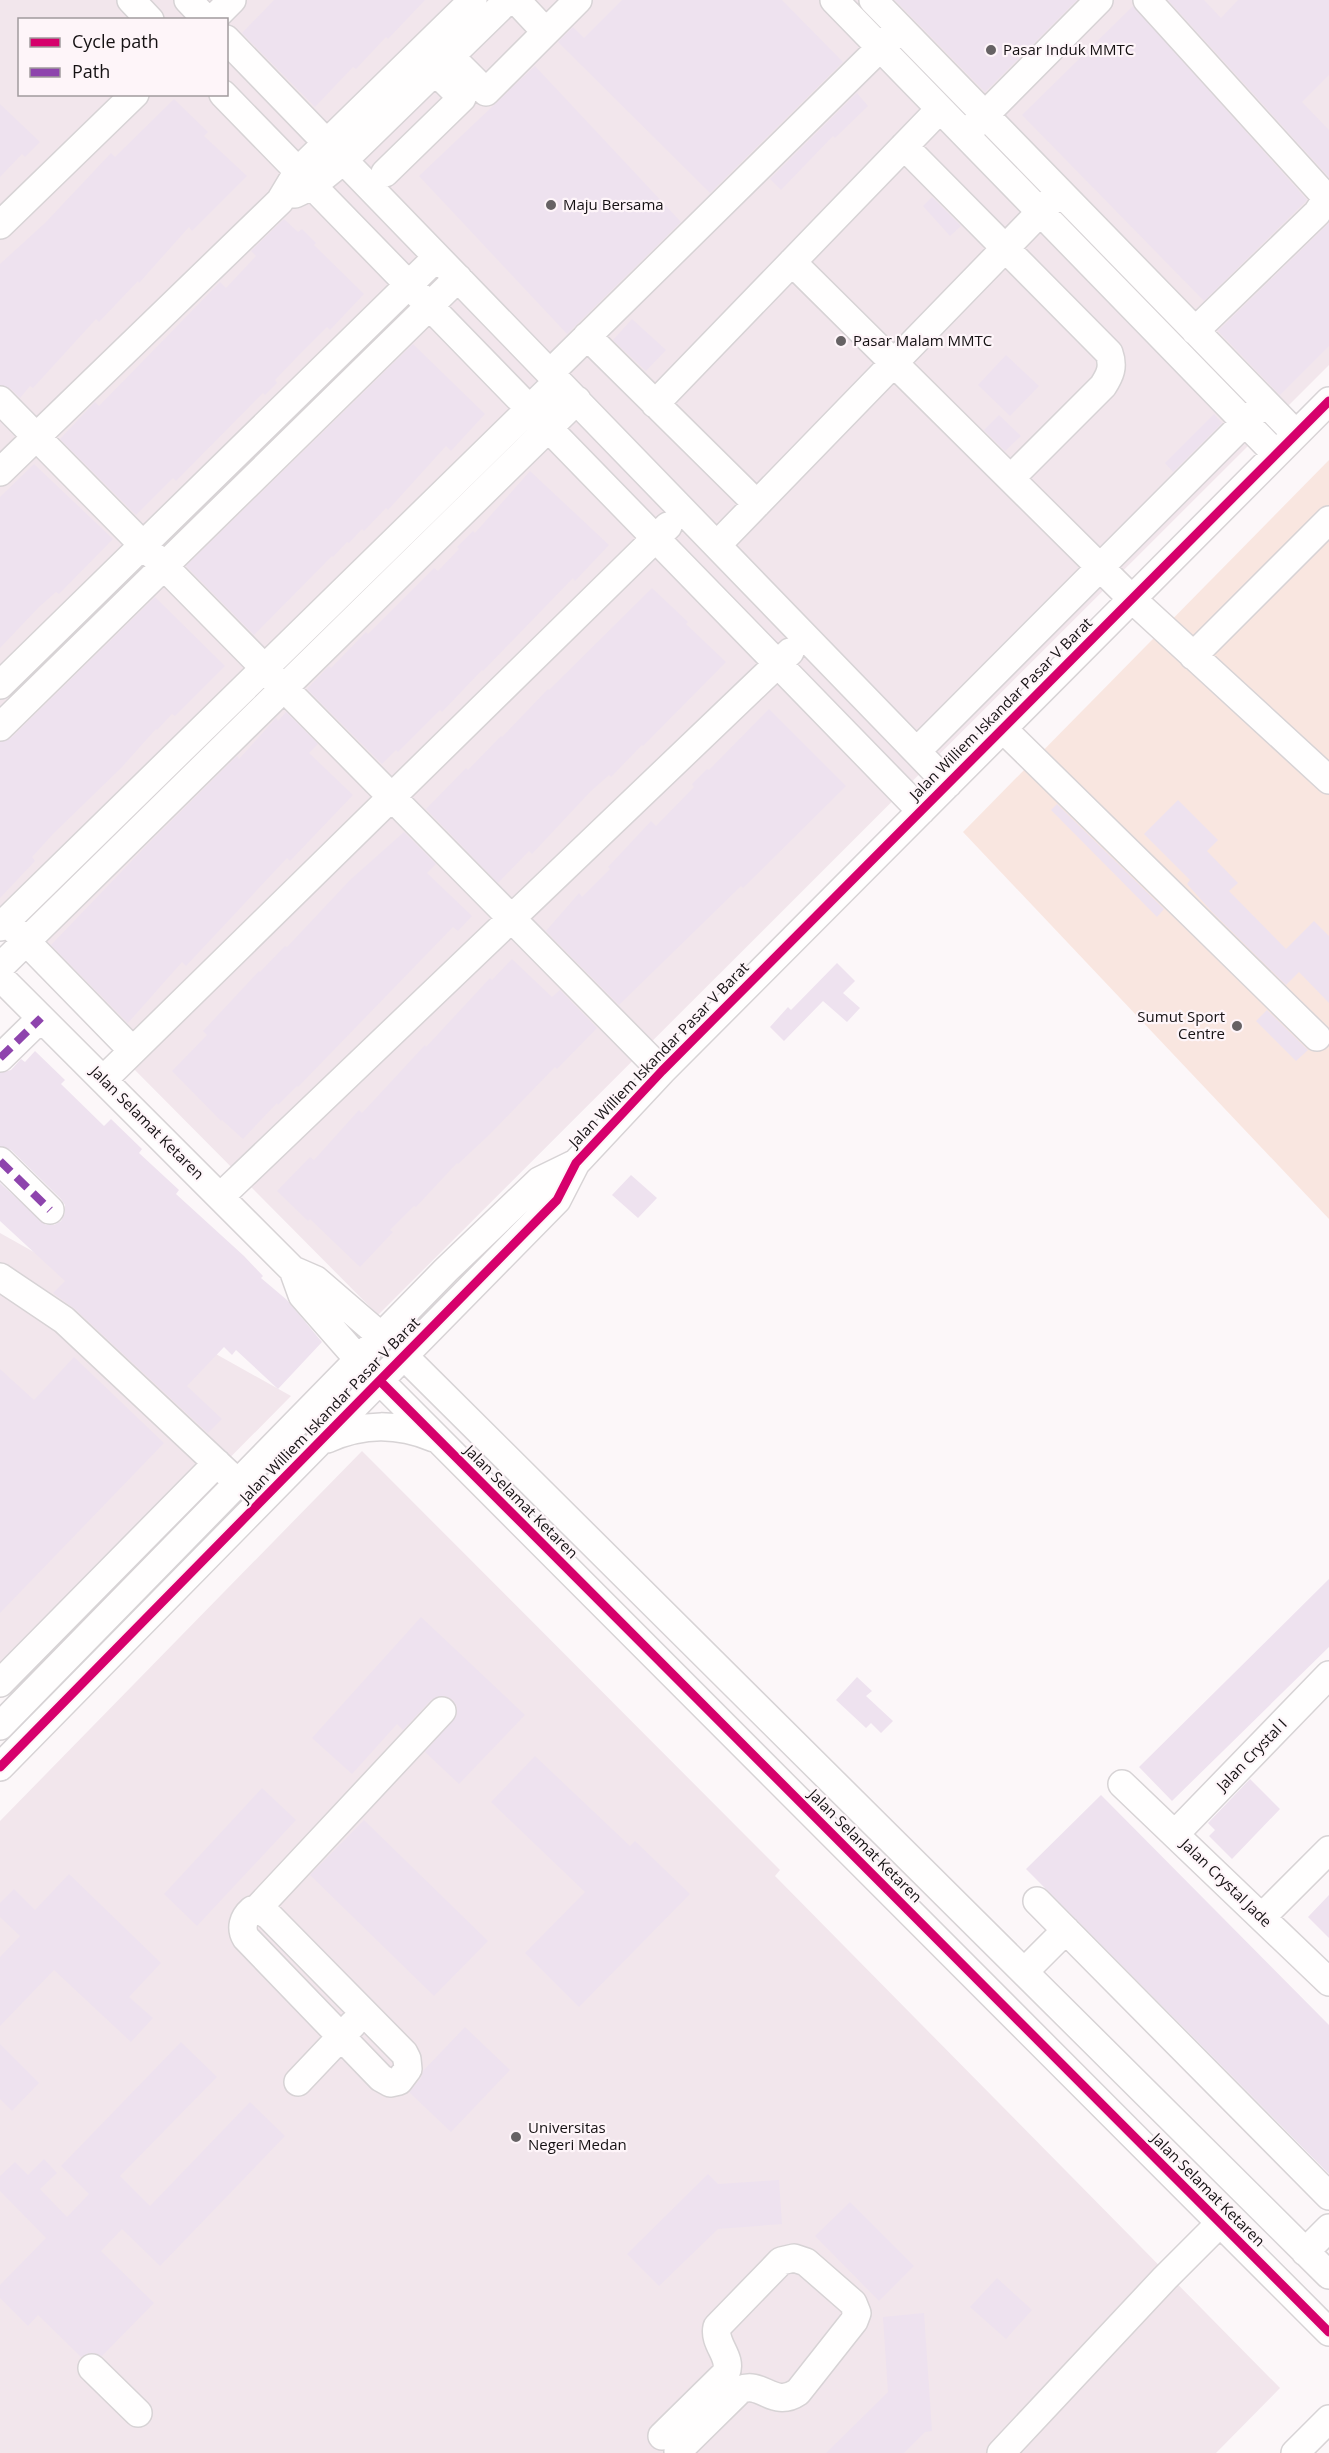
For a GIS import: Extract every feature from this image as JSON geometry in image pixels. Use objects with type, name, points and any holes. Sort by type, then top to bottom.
[{"type":"street","points":[[131,0],[148,18]]},
{"type":"street","points":[[188,0],[205,18]]},
{"type":"street","points":[[214,18],[232,0]]},
{"type":"street","points":[[335,152],[473,0]]},
{"type":"street","points":[[0,472],[280,201],[335,152],[443,64],[508,0]]},
{"type":"street","points":[[516,0],[546,31]]},
{"type":"street","points":[[443,64],[486,92],[578,0]]},
{"type":"street","points":[[834,0],[1276,454]]},
{"type":"street","points":[[873,0],[1296,434]]},
{"type":"street","points":[[965,135],[1099,0]]},
{"type":"street","points":[[1147,0],[1324,195],[1323,204],[1317,213],[1195,331]]},
{"type":"street","points":[[132,1050],[26,941],[2,921],[529,409],[587,336],[900,28]]},
{"type":"street","points":[[228,41],[948,784]]},
{"type":"street","points":[[385,173],[462,98],[443,64]]},
{"type":"street","points":[[0,225],[133,96]]},
{"type":"street","points":[[225,96],[921,811]]},
{"type":"street","points":[[655,404],[940,109]]},
{"type":"street","points":[[904,146],[1109,353],[1112,361],[1111,373],[1103,387],[1011,478]]},
{"type":"street","points":[[717,545],[1060,192]]},
{"type":"street","points":[[0,685],[437,257]]},
{"type":"street","points":[[792,262],[1132,599],[1329,780]]},
{"type":"street","points":[[4,716],[53,675],[458,278]]},
{"type":"street","points":[[587,336],[757,504]]},
{"type":"street","points":[[342,350],[363,371]]},
{"type":"street","points":[[0,400],[662,1071]]},
{"type":"street","points":[[0,967],[577,400]]},
{"type":"street","name":"Jalan Williem Iskandar Pasar V Barat","points":[[0,1767],[557,1200],[576,1163],[662,1071],[1329,401]]},
{"type":"street","points":[[289,402],[310,423]]},
{"type":"street","points":[[917,751],[1244,421],[1265,403]]},
{"type":"street","points":[[247,443],[268,465]]},
{"type":"street","points":[[208,481],[229,503]]},
{"type":"street","points":[[103,1080],[684,511]]},
{"type":"street","points":[[1193,656],[1329,520]]},
{"type":"street","points":[[72,614],[94,635]]},
{"type":"street","points":[[220,1197],[806,637]]},
{"type":"street","points":[[32,653],[53,675]]},
{"type":"street","points":[[1003,729],[1317,1037]]},
{"type":"street","name":"Jalan Selamat Ketaren","points":[[0,977],[293,1270],[316,1280],[382,1337]]},
{"type":"street","points":[[0,1058],[41,1018]]},
{"type":"street","points":[[0,1161],[50,1210]]},
{"type":"street","name":"Jalan Williem Iskandar Pasar V Barat","points":[[0,1727],[446,1270],[539,1181],[576,1163]]},
{"type":"street","name":"Jalan Selamat Ketaren","points":[[293,1270],[302,1295],[359,1360]]},
{"type":"street","points":[[0,1277],[64,1320],[238,1483]]},
{"type":"street","name":"Jalan Selamat Ketaren","points":[[404,1356],[1329,2275]]},
{"type":"street","name":"Jalan Selamat Ketaren","points":[[380,1381],[1329,2332]]},
{"type":"street","points":[[321,1441],[368,1426],[392,1426],[416,1431],[438,1440]]},
{"type":"street","points":[[0,1683],[217,1463]]},
{"type":"street","points":[[639,1640],[663,1613]]},
{"type":"street","name":"Jalan Crystal I","points":[[1175,1834],[1329,1676]]},
{"type":"street","points":[[256,1910],[269,1916],[404,2053],[408,2064],[406,2073],[402,2077],[395,2082],[386,2081],[340,2037],[246,1938],[243,1929],[244,1918],[252,1910],[256,1910],[442,1711]]},
{"type":"street","points":[[0,1727],[20,1747]]},
{"type":"street","name":"Jalan Crystal Jade","points":[[1122,1784],[1329,1982]]},
{"type":"street","points":[[1262,1917],[1329,1850]]},
{"type":"street","points":[[1037,1901],[1329,2196]]},
{"type":"street","points":[[1024,1972],[1066,1930]]},
{"type":"street","points":[[298,2082],[364,2013]]},
{"type":"street","points":[[1074,2077],[1103,2050]]},
{"type":"street","points":[[1001,2453],[1165,2278],[1220,2223]]},
{"type":"street","points":[[1305,2252],[1329,2228]]},
{"type":"street","points":[[794,2258],[807,2262],[853,2303],[857,2313],[854,2321],[798,2392],[792,2396],[780,2398],[750,2387],[740,2390],[670,2444],[728,2369],[728,2363],[717,2341],[717,2327],[781,2261],[794,2258]]},
{"type":"street","points":[[92,2368],[138,2413]]},
{"type":"street","points":[[1296,2453],[1329,2419]]},
{"type":"shaded area","points":[[0,0],[1329,0],[1329,365],[378,1315],[0,934]]},
{"type":"shaded area","name":"Sumut Sport Centre","points":[[1329,460],[1329,1219],[963,832]]},
{"type":"shaded area","points":[[0,1233],[291,1396],[0,1690]]},
{"type":"shaded area","name":"Universitas Negeri Medan","points":[[362,1451],[780,1870],[775,1876],[1280,2388],[1216,2453],[0,2453],[0,1821]]},
{"type":"building","points":[[274,0],[425,0],[356,69],[353,67],[315,107],[242,33]]},
{"type":"building","points":[[622,0],[782,0],[843,62],[710,193],[558,42],[573,27],[584,38]]},
{"type":"building","name":"Pasar Induk MMTC","points":[[895,0],[1077,0],[985,92]]},
{"type":"building","points":[[1168,0],[1204,0],[1221,18],[1238,0],[1329,0],[1329,75],[1302,102],[1329,130],[1329,177]]},
{"type":"building","points":[[1133,6],[1307,200],[1204,301],[1022,115]]},
{"type":"building","points":[[535,66],[681,222],[567,334],[419,176]]},
{"type":"building","points":[[857,93],[868,106],[835,138],[833,136],[781,190],[770,179]]},
{"type":"building","points":[[174,99],[208,132],[204,136],[247,176],[192,231],[189,227],[139,283],[138,281],[99,322],[96,319],[33,388],[30,386],[20,398],[11,389],[0,385],[0,264],[45,223],[111,153],[115,157]]},
{"type":"building","points":[[0,104],[40,142],[25,157],[22,154],[0,177]]},
{"type":"building","points":[[932,197],[961,226],[950,236],[923,206]]},
{"type":"building","points":[[284,219],[298,232],[302,229],[316,243],[314,245],[364,294],[330,330],[327,327],[299,355],[275,380],[277,383],[265,395],[263,393],[176,481],[173,478],[136,515],[60,439],[95,402],[99,406],[220,282],[226,288],[256,256],[251,251]]},
{"type":"building","points":[[1329,223],[1329,346],[1280,395],[1218,331]]},
{"type":"building","points":[[632,319],[666,350],[646,371],[613,340]]},
{"type":"building","points":[[413,344],[485,414],[451,451],[446,446],[388,510],[386,508],[364,531],[362,529],[349,543],[347,542],[254,635],[186,566]]},
{"type":"building","points":[[1006,355],[1039,386],[1010,416],[978,385]]},
{"type":"building","points":[[1214,414],[1222,423],[1173,472],[1165,463]]},
{"type":"building","points":[[999,415],[1021,436],[1005,451],[984,430]]},
{"type":"building","points":[[34,464],[113,539],[59,594],[56,592],[39,607],[0,648],[0,497]]},
{"type":"building","points":[[530,471],[609,545],[575,581],[573,578],[442,712],[440,710],[398,752],[396,750],[382,764],[307,689],[366,632],[368,634],[434,568],[438,571],[459,549],[457,547],[473,531],[475,533]]},
{"type":"building","points":[[652,588],[726,662],[611,777],[609,775],[590,792],[532,854],[529,851],[498,883],[426,809]]},
{"type":"building","points":[[155,597],[225,666],[175,716],[172,714],[156,729],[121,768],[53,834],[32,857],[35,861],[0,898],[0,742],[11,738]]},
{"type":"building","points":[[769,709],[846,786],[743,888],[741,886],[619,1005],[546,931],[579,893],[582,897],[610,869],[608,867],[651,821],[656,826],[694,787],[692,784],[707,769],[709,770]]},
{"type":"building","points":[[286,712],[318,744],[309,753],[353,795],[290,861],[287,858],[186,966],[182,962],[128,1023],[51,945],[148,844],[237,756],[239,759],[276,718],[278,721]]},
{"type":"building","points":[[1178,800],[1218,840],[1207,851],[1238,883],[1229,891],[1286,949],[1314,921],[1329,936],[1329,1003],[1299,972],[1286,985],[1213,913],[1187,884],[1190,880],[1144,834]]},
{"type":"building","points":[[1057,804],[1164,909],[1157,917],[1051,810]]},
{"type":"building","points":[[404,832],[436,864],[427,873],[472,916],[458,931],[453,927],[298,1087],[278,1105],[277,1103],[243,1139],[221,1121],[172,1071],[207,1035],[203,1031],[259,971],[285,946],[287,947],[350,880]]},
{"type":"building","points":[[512,959],[552,997],[560,990],[597,1028],[390,1230],[393,1232],[360,1267],[277,1191],[310,1157],[314,1160],[359,1110],[362,1113],[490,978],[492,980]]},
{"type":"building","points":[[837,963],[855,981],[843,993],[860,1008],[847,1022],[823,1001],[784,1041],[770,1027],[788,1007],[791,1010]]},
{"type":"building","points":[[1267,1010],[1308,1050],[1296,1061],[1256,1021]]},
{"type":"building","points":[[35,1051],[65,1080],[61,1084],[104,1126],[111,1119],[142,1149],[139,1153],[179,1190],[176,1194],[244,1256],[263,1276],[261,1278],[287,1300],[322,1342],[278,1389],[236,1350],[232,1355],[224,1347],[187,1386],[222,1419],[208,1433],[75,1309],[53,1293],[65,1281],[0,1221],[0,1183],[46,1225],[54,1225],[61,1221],[65,1213],[65,1205],[61,1199],[11,1150],[0,1146],[0,1073],[11,1070],[21,1059],[25,1062]]},
{"type":"building","points":[[631,1175],[657,1198],[638,1218],[612,1195]]},
{"type":"building","points":[[74,1357],[164,1443],[0,1613],[0,1369],[34,1400]]},
{"type":"building","points":[[1329,1579],[1329,1647],[1172,1801],[1139,1767]]},
{"type":"building","points":[[421,1617],[525,1715],[459,1784],[425,1752],[457,1715],[457,1706],[453,1700],[446,1696],[438,1696],[431,1700],[403,1730],[397,1724],[352,1774],[312,1738]]},
{"type":"building","points":[[857,1677],[872,1691],[866,1696],[893,1721],[881,1733],[871,1723],[866,1728],[836,1700]]},
{"type":"building","points":[[535,1756],[630,1846],[635,1841],[690,1894],[579,2007],[525,1953],[585,1892],[491,1802]]},
{"type":"building","points":[[1250,1779],[1280,1809],[1232,1859],[1209,1836],[1215,1830],[1208,1823]]},
{"type":"building","points":[[262,1788],[296,1820],[197,1926],[164,1894]]},
{"type":"building","points":[[1101,1795],[1329,2025],[1329,2174],[1026,1869]]},
{"type":"building","points":[[364,1820],[488,1941],[434,1996],[310,1875]]},
{"type":"building","points":[[69,1874],[161,1963],[129,1997],[153,2018],[131,2042],[54,1970],[0,2026],[0,1957],[20,1936],[0,1917],[0,1903],[14,1889],[35,1910]]},
{"type":"building","points":[[1329,1895],[1329,1938],[1308,1917]]},
{"type":"building","points":[[465,2027],[510,2070],[451,2132],[409,2092],[421,2078],[423,2071]]},
{"type":"building","points":[[181,2042],[217,2077],[120,2176],[150,2206],[250,2102],[285,2136],[160,2266],[122,2229],[101,2251],[154,2303],[102,2356],[88,2353],[81,2357],[38,2315],[28,2326],[0,2298],[0,2285],[46,2238],[0,2191],[0,2176],[15,2162],[28,2175],[44,2159],[57,2173],[40,2189],[67,2217],[89,2194],[61,2166]]},
{"type":"building","points":[[0,2044],[39,2083],[12,2111],[0,2099]]},
{"type":"building","points":[[708,2174],[718,2184],[779,2180],[782,2224],[718,2229],[659,2286],[627,2254]]},
{"type":"building","points":[[850,2202],[914,2266],[879,2301],[815,2236]]},
{"type":"building","points":[[997,2278],[1032,2310],[1006,2339],[970,2307]]},
{"type":"building","points":[[924,2313],[932,2431],[925,2432],[904,2453],[826,2453],[888,2392],[883,2317]]},
{"type":"marked path","points":[[0,1058],[41,1018]]},
{"type":"marked path","points":[[0,1161],[50,1210]]},
{"type":"cycle path","points":[[0,1767],[557,1200],[576,1163],[662,1071],[1329,401]]},
{"type":"cycle path","points":[[380,1381],[1329,2332]]},
{"type":"place","name":"Pasar Induk MMTC","points":[[991,50]]},
{"type":"place","name":"Maju Bersama","points":[[551,205]]},
{"type":"place","name":"Pasar Malam MMTC","points":[[841,341]]},
{"type":"place","name":"Sumut Sport Centre","points":[[1237,1026]]},
{"type":"place","name":"Universitas Negeri Medan","points":[[516,2137]]}]
